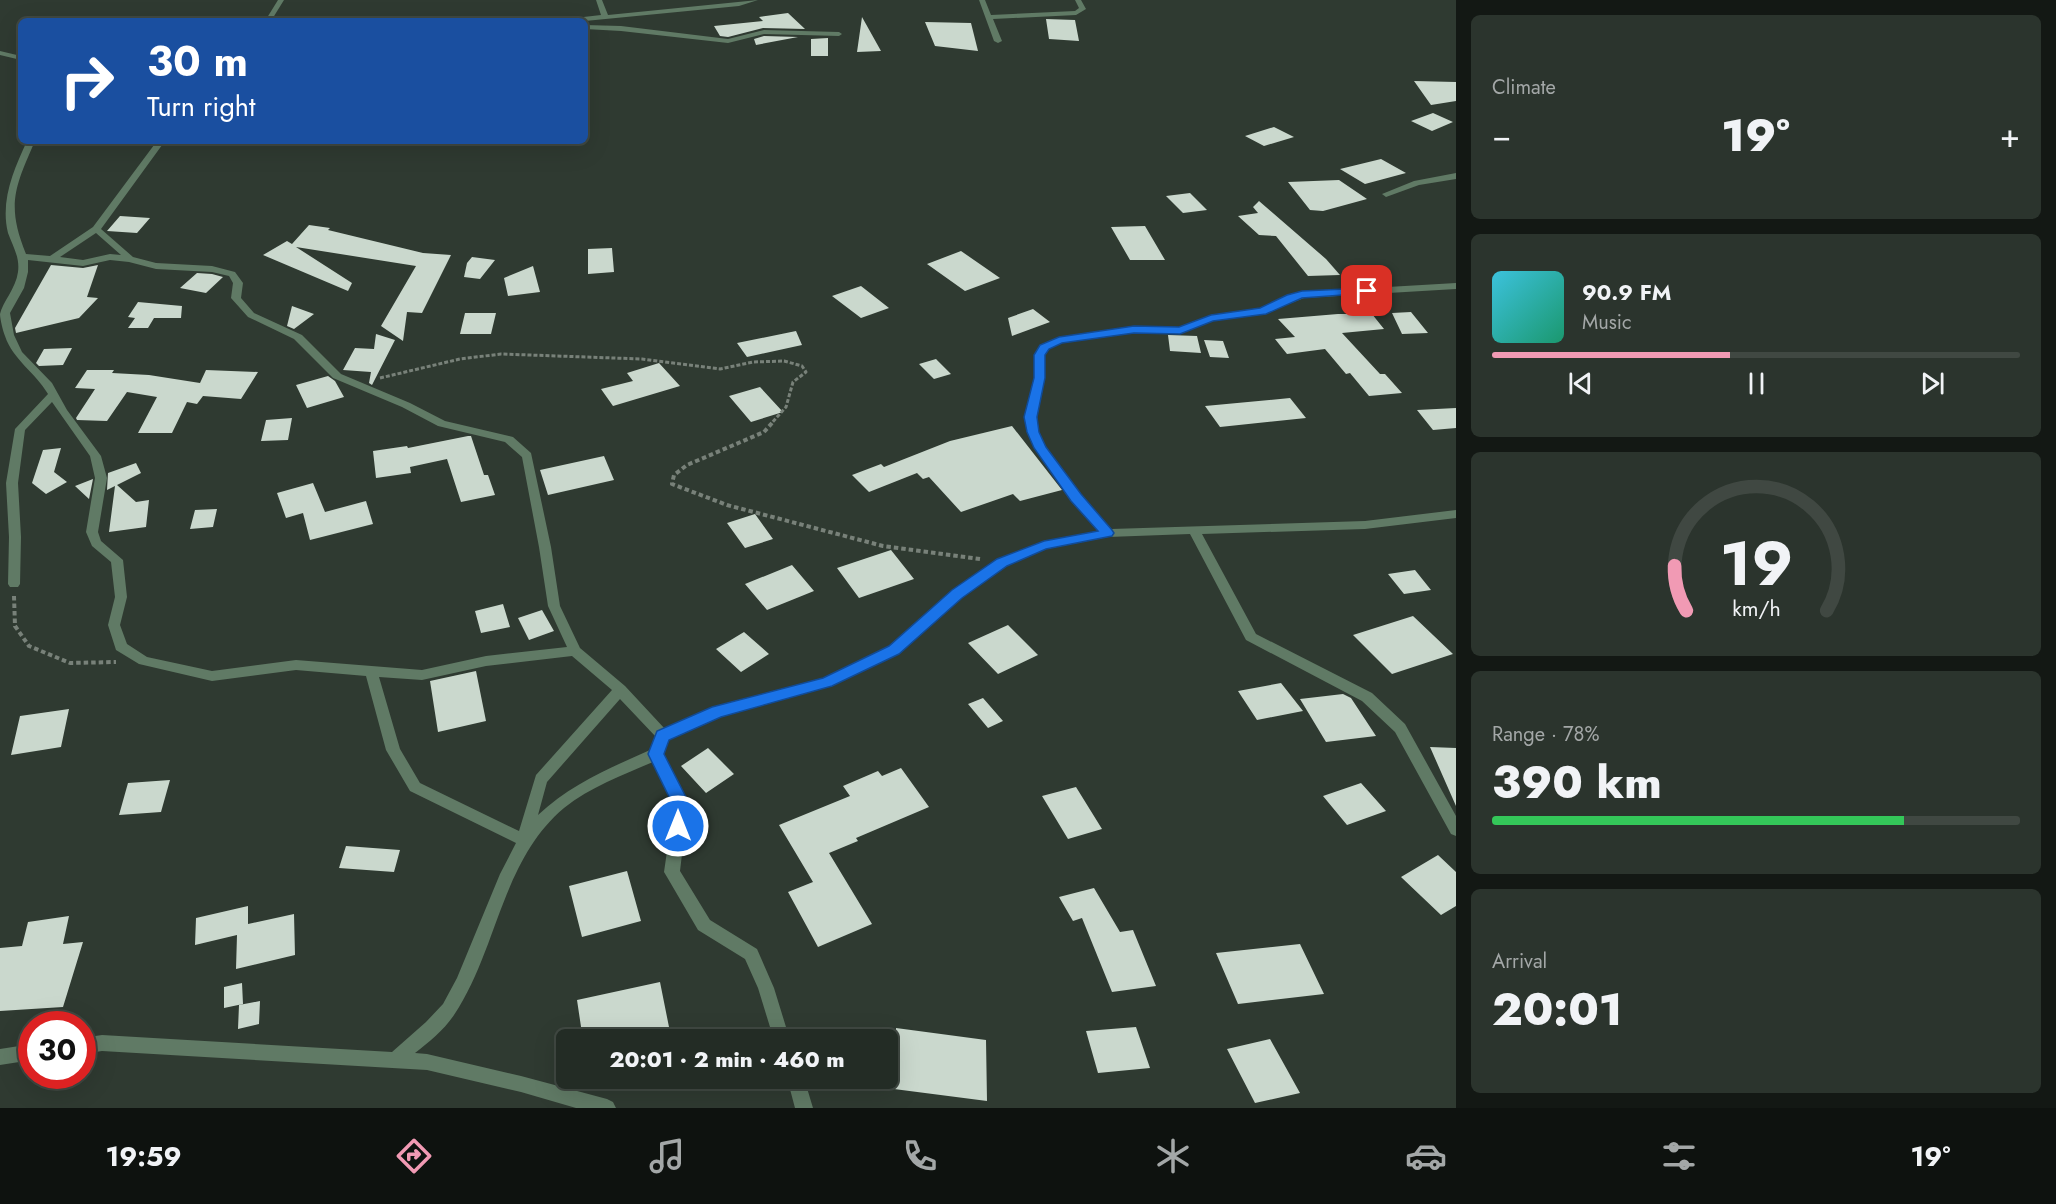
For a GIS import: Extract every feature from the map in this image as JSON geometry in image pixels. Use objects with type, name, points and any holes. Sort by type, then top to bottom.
[{"type":"street","points":[[270,18],[281,0]]},
{"type":"street","points":[[599,0],[605,16]]},
{"type":"street","points":[[588,18],[738,4],[754,0]]},
{"type":"street","points":[[982,0],[998,40]]},
{"type":"street","points":[[988,17],[1076,14],[1083,9],[1078,0]]},
{"type":"street","points":[[588,27],[624,27],[659,35],[731,41],[765,32],[838,34]]},
{"type":"street","points":[[0,53],[18,57]]},
{"type":"street","points":[[30,144],[17,173],[9,204],[12,231],[23,257],[23,272],[19,288],[5,313],[9,335],[18,353],[48,385],[62,411],[95,456],[101,478],[92,532],[96,543],[117,560],[121,597],[114,625],[121,647],[144,661],[212,676],[296,665],[422,675],[486,661],[575,651]]},
{"type":"street","points":[[51,259],[96,230],[159,144]]},
{"type":"street","points":[[1386,194],[1417,183],[1456,176]]},
{"type":"street","points":[[96,230],[129,259]]},
{"type":"street","points":[[23,257],[83,263],[110,257],[156,266],[212,269],[232,274],[238,283],[236,298],[251,315],[298,338],[337,375],[406,405],[442,424],[509,439],[527,456],[554,606],[575,651],[620,690],[663,736]]},
{"type":"street","points":[[1108,533],[1076,498],[1041,448],[1033,432],[1030,417],[1040,378],[1040,355],[1044,347],[1059,340],[1134,329],[1180,330],[1211,318],[1263,311],[1291,297],[1302,295],[1456,286]]},
{"type":"street","points":[[14,584],[15,537],[12,483],[20,429],[53,394]]},
{"type":"street","points":[[524,840],[558,805],[585,787],[656,754],[663,736],[717,712],[827,682],[894,650],[957,594],[1002,562],[1044,545],[1108,533],[1365,525],[1456,514]]},
{"type":"street","points":[[1194,531],[1251,637],[1367,697],[1400,728],[1456,830]]},
{"type":"street","points":[[371,671],[393,750],[415,787],[524,840]]},
{"type":"street","points":[[396,1059],[448,1010],[476,954],[495,901],[524,840],[541,779],[620,690]]},
{"type":"street","points":[[656,754],[681,803],[672,872],[704,925],[751,954],[766,988],[779,1029]]},
{"type":"street","points":[[96,1044],[427,1062],[522,1084],[608,1108]]},
{"type":"street","points":[[0,1057],[18,1054]]},
{"type":"street","points":[[798,1089],[804,1108]]},
{"type":"path","points":[[372,378],[383,378],[460,359],[501,354],[642,359],[720,369],[753,362],[784,361],[802,366],[806,372],[793,382],[786,407],[764,432],[687,465],[674,475],[672,484],[727,505],[883,546],[1002,562]]},
{"type":"path","points":[[14,584],[15,626],[29,646],[70,663],[144,661]]},
{"type":"building","points":[[788,13],[805,29],[763,28],[728,37],[720,36],[714,26],[763,21],[759,17]]},
{"type":"building","points":[[862,17],[881,51],[857,52]]},
{"type":"building","points":[[1046,19],[1075,20],[1079,41],[1049,39]]},
{"type":"building","points":[[925,22],[971,23],[978,51],[935,46]]},
{"type":"building","points":[[764,36],[798,37],[756,45],[754,39]]},
{"type":"building","points":[[828,38],[828,56],[811,56],[811,39]]},
{"type":"building","points":[[1414,81],[1456,82],[1456,101],[1431,105]]},
{"type":"building","points":[[1433,113],[1453,122],[1432,131],[1411,121]]},
{"type":"building","points":[[1274,127],[1294,137],[1264,146],[1245,136]]},
{"type":"building","points":[[1381,159],[1406,173],[1365,184],[1340,169]]},
{"type":"building","points":[[1339,180],[1367,199],[1323,211],[1310,210],[1288,182]]},
{"type":"building","points":[[1190,193],[1207,210],[1183,213],[1166,196]]},
{"type":"building","points":[[1259,201],[1326,259],[1340,275],[1308,276],[1276,236],[1259,235],[1238,216],[1258,213],[1253,207]]},
{"type":"building","points":[[120,216],[150,218],[137,233],[107,231]]},
{"type":"building","points":[[309,225],[330,228],[328,230],[423,253],[451,255],[422,313],[407,312],[403,341],[381,326],[416,266],[296,247],[352,283],[348,291],[263,255],[287,241],[292,244]]},
{"type":"building","points":[[1145,226],[1165,260],[1130,260],[1111,227]]},
{"type":"building","points":[[612,248],[614,272],[588,274],[588,249]]},
{"type":"building","points":[[961,251],[1000,278],[965,291],[927,264]]},
{"type":"building","points":[[472,257],[495,260],[480,279],[464,277],[467,263]]},
{"type":"building","points":[[51,265],[83,268],[98,265],[87,297],[98,298],[79,318],[16,333],[15,328]]},
{"type":"building","points":[[533,266],[540,292],[508,296],[504,278]]},
{"type":"building","points":[[197,273],[223,277],[206,293],[180,288]]},
{"type":"building","points":[[861,286],[889,308],[861,318],[832,296]]},
{"type":"building","points":[[138,302],[182,306],[181,318],[154,318],[148,328],[128,328],[135,318],[128,317]]},
{"type":"building","points":[[292,306],[314,314],[294,329],[287,326]]},
{"type":"building","points":[[1033,309],[1050,322],[1012,336],[1008,318]]},
{"type":"building","points":[[1411,312],[1428,333],[1402,334],[1392,313]]},
{"type":"building","points":[[465,313],[496,313],[491,334],[460,334]]},
{"type":"building","points":[[1338,314],[1372,314],[1384,329],[1342,333],[1380,374],[1385,374],[1402,393],[1369,396],[1350,373],[1346,374],[1325,349],[1287,354],[1275,339],[1295,337],[1278,319]]},
{"type":"building","points":[[796,331],[802,345],[747,357],[737,343]]},
{"type":"building","points":[[376,334],[395,340],[372,385],[369,383],[371,372],[343,370],[355,348],[374,349]]},
{"type":"building","points":[[1168,335],[1197,336],[1201,353],[1170,351]]},
{"type":"building","points":[[1204,340],[1223,341],[1229,358],[1210,357]]},
{"type":"building","points":[[72,348],[63,365],[39,366],[36,363],[44,349]]},
{"type":"building","points":[[936,359],[951,374],[934,379],[919,364]]},
{"type":"building","points":[[659,363],[680,386],[613,406],[601,389],[633,381],[627,373]]},
{"type":"building","points":[[87,370],[114,370],[112,373],[149,375],[200,383],[206,370],[258,372],[241,399],[203,396],[197,404],[187,402],[172,433],[138,433],[157,397],[127,392],[107,421],[77,420],[76,418],[95,389],[75,388]]},
{"type":"building","points":[[328,376],[335,381],[344,397],[307,408],[296,385]]},
{"type":"building","points":[[760,387],[783,412],[751,422],[729,396]]},
{"type":"building","points":[[1290,398],[1306,418],[1220,427],[1205,406]]},
{"type":"building","points":[[1456,408],[1456,428],[1433,430],[1417,410]]},
{"type":"building","points":[[292,418],[288,440],[261,441],[266,420]]},
{"type":"building","points":[[1012,426],[1062,490],[1020,501],[1013,494],[961,512],[929,477],[923,479],[917,473],[869,492],[852,475],[881,464],[884,467],[950,441]]},
{"type":"building","points":[[471,436],[484,475],[488,475],[495,495],[461,502],[447,459],[410,467],[411,473],[376,478],[373,451],[407,446],[408,448]]},
{"type":"building","points":[[61,448],[54,472],[67,482],[46,494],[32,483],[43,450]]},
{"type":"building","points":[[604,456],[614,480],[548,495],[540,470]]},
{"type":"building","points":[[136,463],[141,473],[117,485],[136,502],[149,500],[146,527],[109,532],[115,486],[107,490],[108,473]]},
{"type":"building","points":[[93,479],[89,499],[75,486]]},
{"type":"building","points":[[313,483],[325,512],[366,501],[373,524],[310,540],[303,513],[286,518],[277,493]]},
{"type":"building","points":[[217,509],[213,527],[190,529],[195,510]]},
{"type":"building","points":[[755,514],[773,539],[745,548],[727,523]]},
{"type":"building","points":[[891,550],[914,579],[859,598],[837,568]]},
{"type":"building","points":[[792,565],[814,591],[767,610],[745,584]]},
{"type":"building","points":[[1415,570],[1431,590],[1404,594],[1388,574]]},
{"type":"building","points":[[503,604],[510,627],[481,633],[475,611]]},
{"type":"building","points":[[542,610],[554,631],[529,640],[518,618]]},
{"type":"building","points":[[1413,616],[1453,654],[1392,674],[1353,635]]},
{"type":"building","points":[[1008,625],[1038,655],[998,674],[968,643]]},
{"type":"building","points":[[744,632],[769,654],[741,672],[716,649]]},
{"type":"building","points":[[476,671],[486,721],[438,732],[430,681]]},
{"type":"building","points":[[1281,683],[1303,711],[1257,720],[1238,691]]},
{"type":"building","points":[[1343,694],[1351,698],[1376,736],[1326,742],[1300,699]]},
{"type":"building","points":[[983,698],[1003,721],[988,728],[968,704]]},
{"type":"building","points":[[69,709],[61,747],[11,755],[20,716]]},
{"type":"building","points":[[1430,747],[1456,748],[1456,806]]},
{"type":"building","points":[[708,748],[734,774],[706,793],[681,766]]},
{"type":"building","points":[[901,768],[929,807],[856,838],[858,841],[829,853],[872,924],[818,947],[788,892],[813,882],[779,825],[850,796],[843,786],[878,771],[882,776]]},
{"type":"building","points":[[170,780],[161,812],[119,815],[128,783]]},
{"type":"building","points":[[1361,783],[1386,811],[1347,825],[1323,796]]},
{"type":"building","points":[[1076,787],[1102,829],[1068,839],[1042,796]]},
{"type":"building","points":[[346,846],[400,850],[394,872],[339,868]]},
{"type":"building","points":[[1438,855],[1456,872],[1456,906],[1441,915],[1401,877]]},
{"type":"building","points":[[627,871],[641,921],[582,937],[569,886]]},
{"type":"building","points":[[1094,888],[1120,932],[1133,930],[1156,986],[1112,992],[1082,918],[1073,921],[1059,897]]},
{"type":"building","points":[[248,906],[248,924],[294,914],[295,955],[236,969],[237,935],[195,945],[196,918]]},
{"type":"building","points":[[69,916],[63,944],[83,942],[63,1007],[0,1011],[0,948],[22,946],[28,922]]},
{"type":"building","points":[[1300,944],[1324,994],[1238,1004],[1216,953]]},
{"type":"building","points":[[660,982],[669,1029],[581,1029],[577,1000]]},
{"type":"building","points":[[242,983],[243,1004],[224,1008],[224,987]]},
{"type":"building","points":[[260,1001],[259,1024],[238,1029],[239,1005]]},
{"type":"building","points":[[1136,1027],[1150,1068],[1098,1073],[1086,1031]]},
{"type":"building","points":[[896,1028],[986,1040],[987,1101],[894,1089],[898,1089],[898,1029]]},
{"type":"building","points":[[1270,1039],[1300,1093],[1255,1103],[1227,1049]]},
{"type":"route","points":[[678,826],[681,803],[656,754],[663,736],[717,712],[827,682],[894,650],[957,594],[1002,562],[1044,545],[1108,533],[1076,498],[1041,448],[1033,432],[1030,417],[1040,378],[1040,355],[1044,347],[1059,340],[1134,329],[1180,330],[1211,318],[1263,311],[1291,297],[1302,295],[1367,291]]}]
